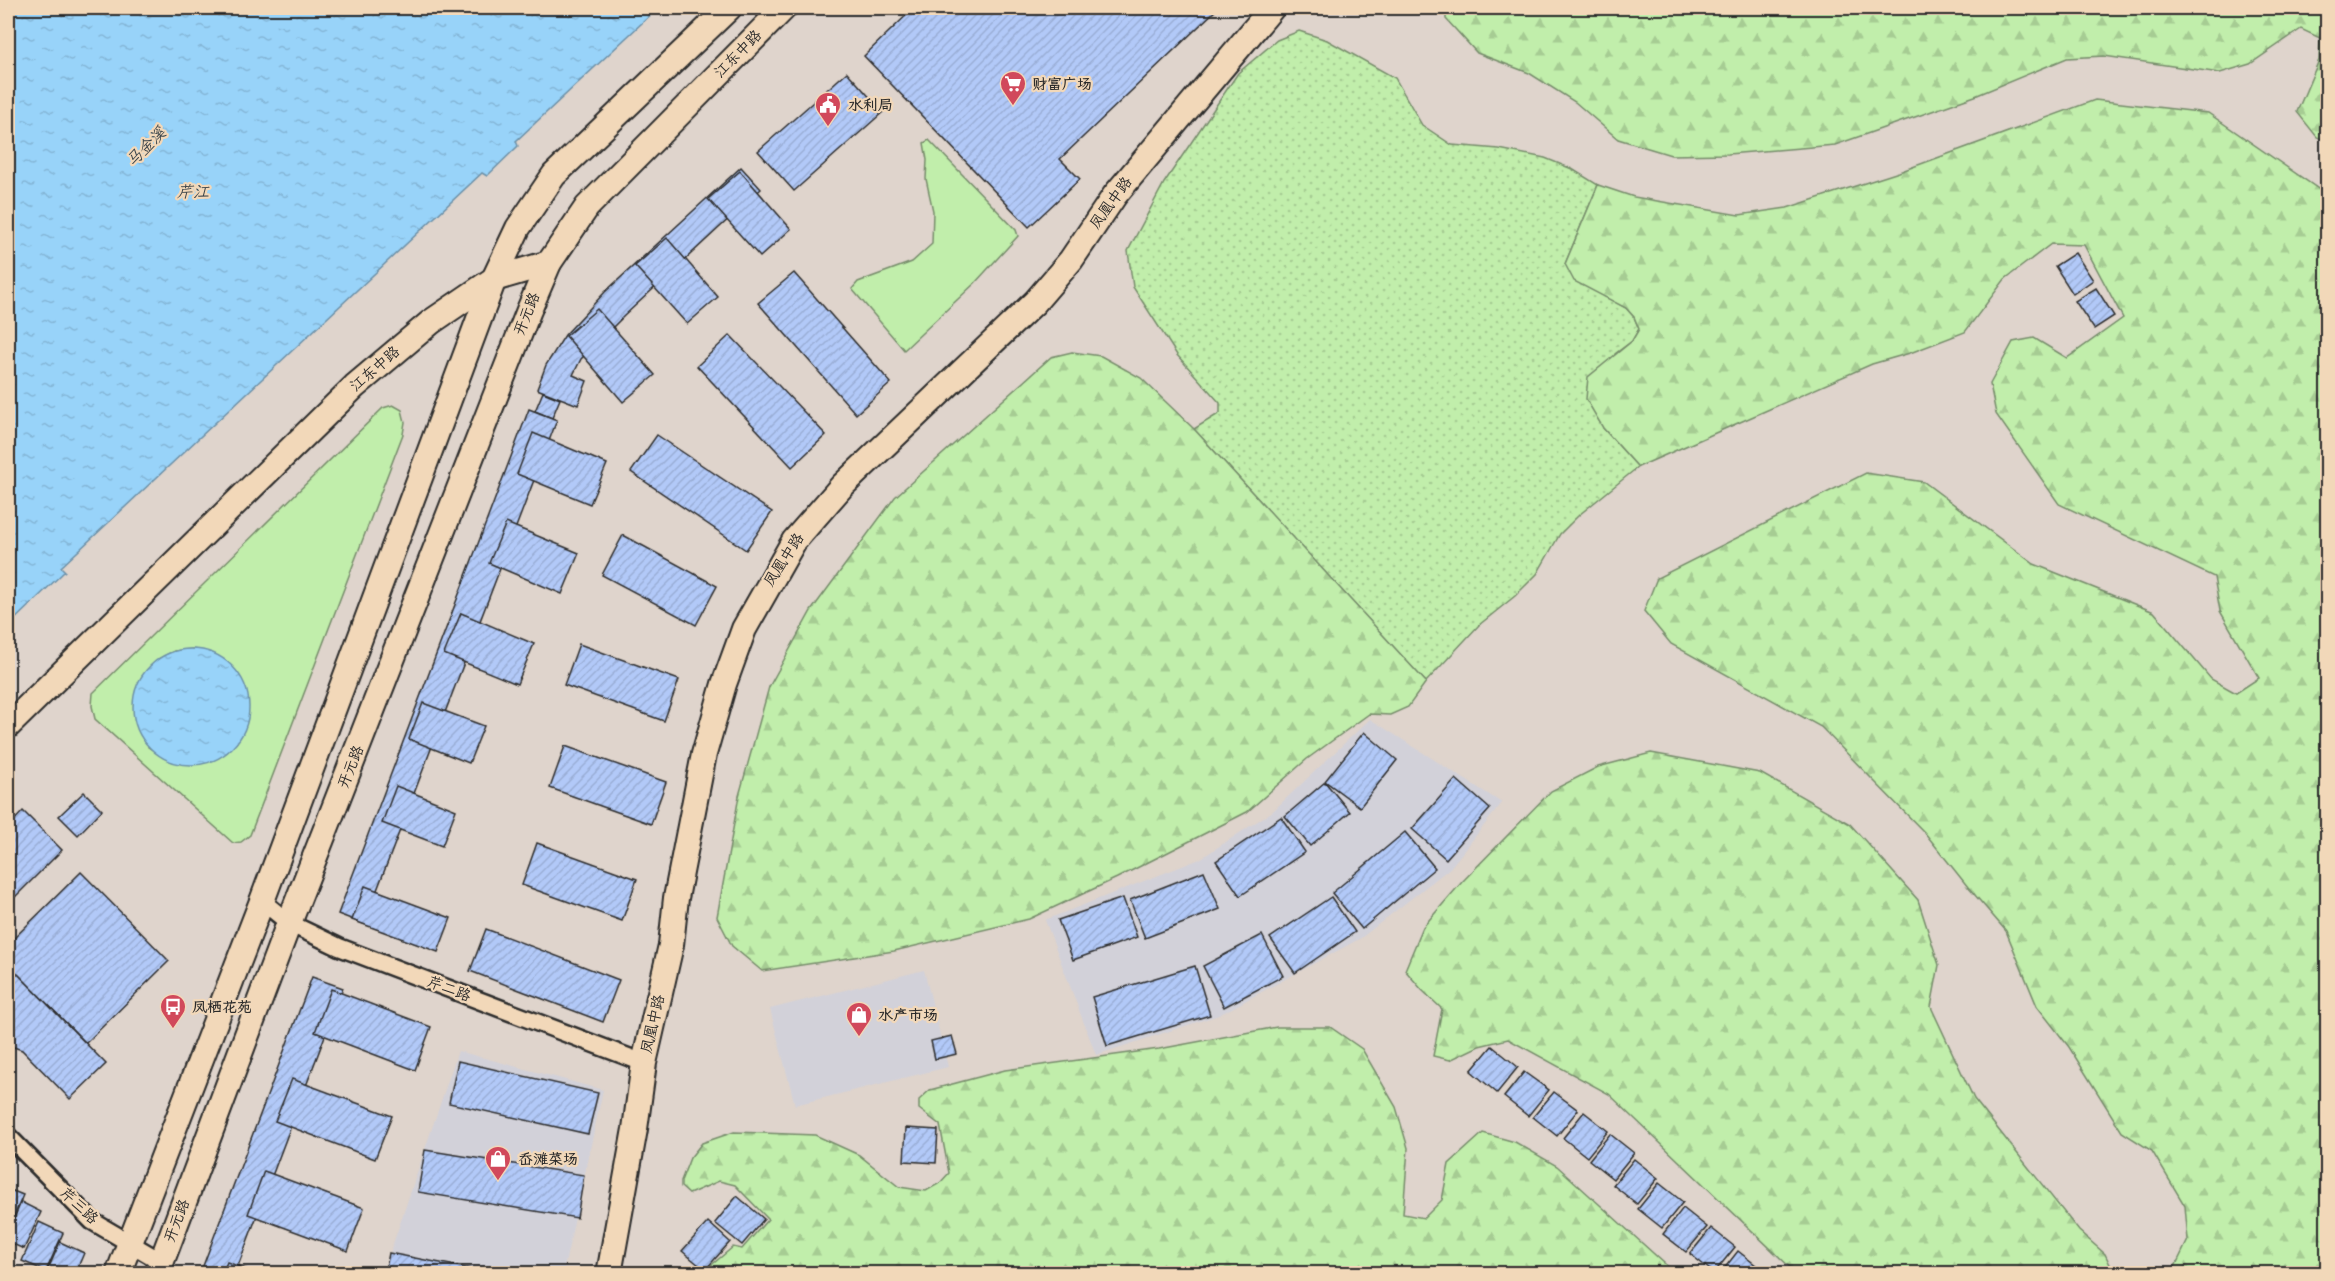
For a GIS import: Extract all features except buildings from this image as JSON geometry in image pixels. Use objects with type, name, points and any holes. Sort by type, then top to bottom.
[{"type":"main road","points":[[118,1274],[262,901],[415,489],[460,376],[494,279],[518,228],[554,175],[729,8]]},
{"type":"main road","name":"江东中路","points":[[549,263],[587,207],[784,8]]},
{"type":"main road","name":"凤凰中路","points":[[609,1274],[635,1129],[644,1063],[671,945],[688,904],[714,763],[733,695],[769,606],[799,557],[879,451],[1035,302],[1071,260],[1115,195],[1272,8]]},
{"type":"main road","points":[[494,279],[549,263]]},
{"type":"main road","name":"开元路","points":[[160,1268],[289,923],[549,263]]},
{"type":"main road","name":"江东中路","points":[[8,726],[355,386],[431,322],[494,279]]},
{"type":"street","name":"芹二路","points":[[262,901],[289,923],[339,947],[644,1063]]},
{"type":"street","name":"芹三路","points":[[8,1136],[92,1221],[130,1242],[160,1268]]},
{"type":"shaded area","points":[[1370,719],[1502,803],[1450,868],[1361,938],[1219,1015],[1096,1055],[1045,920],[1200,859],[1273,811]]},
{"type":"shaded area","name":"水产市场","points":[[924,970],[948,1067],[795,1105],[770,1009]]},
{"type":"shaded area","name":"岙滩菜场","points":[[458,1051],[603,1090],[563,1273],[383,1274]]},
{"type":"green space","points":[[1446,8],[2327,8],[2327,141],[2317,137],[2297,112],[2319,60],[2320,38],[2301,29],[2250,64],[2220,73],[2104,56],[2067,58],[1975,96],[1835,145],[1728,154],[1671,155],[1618,139],[1575,102],[1529,73],[1477,53],[1446,19]]},
{"type":"green space","points":[[1299,31],[1327,40],[1395,78],[1422,125],[1452,145],[1499,149],[1545,158],[1572,169],[1598,185],[1565,264],[1604,296],[1626,308],[1634,317],[1639,329],[1632,341],[1615,354],[1603,428],[1638,467],[1579,515],[1560,534],[1537,574],[1515,596],[1479,625],[1426,682],[1194,429],[1220,413],[1220,403],[1177,355],[1133,287],[1128,251],[1164,183],[1238,73],[1277,40]]},
{"type":"green space","points":[[2095,100],[2208,113],[2327,195],[2327,1273],[2172,1273],[2188,1240],[2185,1206],[2152,1151],[2122,1132],[2069,1047],[2037,1006],[2006,931],[1925,833],[1821,727],[1671,644],[1644,611],[1657,578],[1866,473],[1924,482],[2034,564],[2154,612],[2211,679],[2236,693],[2259,678],[2220,611],[2214,577],[2059,504],[1996,414],[1990,384],[2013,342],[2034,338],[2067,358],[2123,318],[2084,245],[2051,244],[2005,279],[1965,332],[1910,353],[1872,364],[1638,467],[1603,428],[1586,399],[1588,377],[1632,341],[1639,329],[1634,317],[1626,308],[1574,281],[1565,264],[1598,185],[1634,197],[1739,215],[1787,208],[1899,172]]},
{"type":"green space","points":[[929,140],[1016,230],[1018,236],[975,283],[904,350],[852,289],[858,282],[912,262],[932,244],[933,211],[926,179],[927,160],[924,143]]},
{"type":"green space","points":[[1072,352],[1101,356],[1141,378],[1194,429],[1426,682],[1408,707],[1390,715],[1369,714],[1307,759],[1247,812],[1117,878],[1029,919],[894,951],[762,971],[732,946],[717,917],[739,796],[769,687],[811,611],[895,497],[1051,357]]},
{"type":"green space","points":[[393,405],[402,410],[405,422],[403,434],[250,835],[241,842],[233,843],[95,719],[92,706],[93,693],[383,408]],"holes":[[[192,649],[223,661],[238,674],[237,742],[215,758],[194,764],[183,763],[160,755],[148,747],[158,659],[174,651]]]},
{"type":"green space","points":[[1651,753],[1760,773],[1850,824],[1918,900],[1939,965],[1931,1007],[1974,1099],[2079,1231],[2105,1254],[2114,1273],[1796,1273],[1609,1094],[1508,1039],[1479,1046],[1450,1060],[1433,1056],[1442,1009],[1405,970],[1423,927],[1462,882],[1551,791],[1598,767]]},
{"type":"green space","points":[[1277,1027],[1330,1027],[1362,1049],[1396,1107],[1408,1148],[1403,1214],[1424,1218],[1442,1200],[1449,1164],[1483,1133],[1515,1142],[1557,1166],[1675,1273],[702,1273],[733,1247],[742,1249],[768,1219],[735,1185],[719,1181],[689,1194],[681,1187],[690,1158],[702,1143],[734,1132],[815,1135],[859,1155],[899,1187],[926,1191],[940,1183],[949,1173],[940,1125],[919,1109],[919,1100],[930,1090],[1005,1070],[1159,1049]]},
{"type":"water","name":"芹江","points":[[8,8],[658,8],[516,141],[518,146],[487,176],[482,173],[61,567],[65,571],[8,626]]},
{"type":"water","points":[[191,649],[213,654],[232,666],[244,685],[249,707],[244,729],[232,748],[213,760],[191,765],[169,760],[150,748],[138,729],[133,707],[138,685],[150,666],[169,654]]},
{"type":"place","name":"财富广场","points":[[1013,107]]},
{"type":"place","name":"水利局","points":[[828,128]]},
{"type":"place","name":"凤栖花苑","points":[[173,1030]]},
{"type":"place","name":"水产市场","points":[[859,1038]]},
{"type":"place","name":"岙滩菜场","points":[[498,1182]]},
{"type":"water label","name":"马金溪","points":[[146,147]]}]
